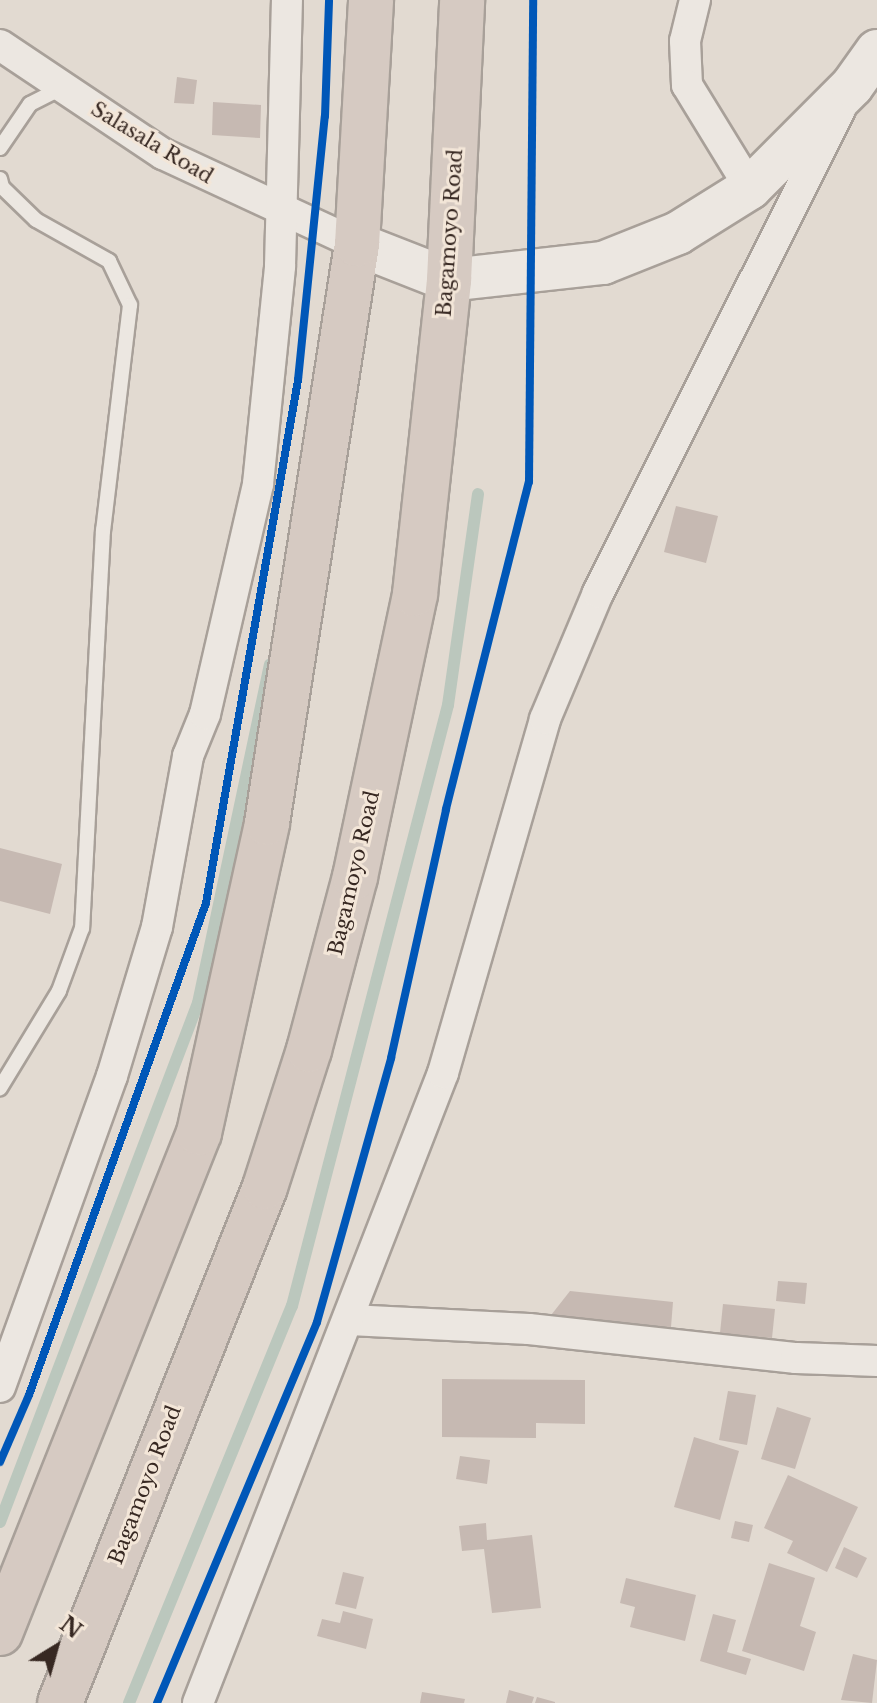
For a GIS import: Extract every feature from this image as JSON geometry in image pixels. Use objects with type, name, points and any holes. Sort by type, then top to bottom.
[{"type":"highway","points":[[0,1633],[199,1133],[267,823],[357,244],[371,0]]},
{"type":"highway","name":"Bagamoyo Road","points":[[60,1703],[265,1187],[309,1050],[355,877],[415,594],[449,280],[462,0]]},
{"type":"street","points":[[0,1387],[112,1076],[157,927],[188,756],[205,714],[258,484],[281,208],[287,0]]},
{"type":"street","points":[[695,0],[685,41],[687,85],[750,188]]},
{"type":"street","name":"Salasala Road","points":[[0,45],[163,154],[227,188],[281,208],[357,244]]},
{"type":"street","points":[[198,1703],[350,1320],[443,1073],[545,719],[598,593],[852,86],[877,51]]},
{"type":"street","points":[[357,244],[449,280],[603,263],[678,233],[750,188],[852,86]]},
{"type":"street","points":[[350,1320],[529,1329],[796,1358],[877,1361]]},
{"type":"lane","points":[[0,148],[30,104],[63,87]]},
{"type":"lane","points":[[0,179],[2,187],[36,220],[109,261],[130,305],[103,530],[82,928],[59,991],[0,1088]]},
{"type":"building","points":[[177,77],[197,80],[194,104],[174,103]]},
{"type":"building","points":[[213,102],[261,105],[260,138],[212,135]]},
{"type":"building","points":[[676,506],[718,516],[706,563],[664,552]]},
{"type":"building","points":[[0,848],[62,864],[50,914],[0,901]]},
{"type":"building","points":[[778,1281],[807,1283],[805,1304],[776,1301]]},
{"type":"building","points":[[570,1291],[673,1302],[671,1327],[548,1319]]},
{"type":"building","points":[[723,1304],[775,1309],[772,1338],[720,1333]]},
{"type":"building","points":[[442,1379],[585,1380],[585,1424],[536,1423],[536,1438],[442,1437]]},
{"type":"building","points":[[728,1391],[756,1395],[747,1445],[719,1440]]},
{"type":"building","points":[[777,1407],[811,1418],[795,1469],[761,1459]]},
{"type":"building","points":[[694,1437],[739,1451],[720,1520],[674,1507]]},
{"type":"building","points":[[460,1456],[490,1460],[487,1484],[456,1479]]},
{"type":"building","points":[[788,1475],[858,1507],[827,1572],[787,1553],[793,1541],[764,1528]]},
{"type":"building","points":[[735,1521],[753,1525],[749,1542],[731,1538]]},
{"type":"building","points":[[486,1523],[487,1540],[532,1535],[541,1608],[492,1613],[484,1549],[462,1551],[459,1526]]},
{"type":"building","points":[[844,1547],[867,1558],[857,1578],[835,1568]]},
{"type":"building","points":[[769,1563],[815,1578],[800,1626],[816,1632],[804,1671],[742,1651]]},
{"type":"building","points":[[343,1572],[364,1577],[356,1609],[335,1604]]},
{"type":"building","points":[[626,1578],[696,1595],[685,1641],[630,1627],[635,1607],[620,1603]]},
{"type":"building","points":[[343,1611],[373,1619],[366,1649],[317,1636],[322,1619],[340,1623]]},
{"type":"building","points":[[713,1614],[736,1620],[727,1652],[751,1659],[746,1675],[700,1661]]},
{"type":"building","points":[[853,1654],[877,1660],[872,1703],[841,1700]]},
{"type":"building","points":[[509,1690],[534,1697],[532,1703],[506,1703]]},
{"type":"building","points":[[422,1692],[465,1699],[464,1703],[420,1703]]},
{"type":"building","points":[[537,1697],[555,1702],[555,1703],[535,1703]]},
{"type":"waterway","points":[[129,1703],[292,1306],[448,705],[478,494]]},
{"type":"waterway","points":[[0,1522],[198,1003],[270,665]]},
{"type":"cycle path","points":[[0,1462],[29,1395],[206,903],[298,380],[325,116],[329,0]]},
{"type":"cycle path","points":[[157,1703],[317,1322],[391,1058],[446,809],[529,482],[533,0]]}]
